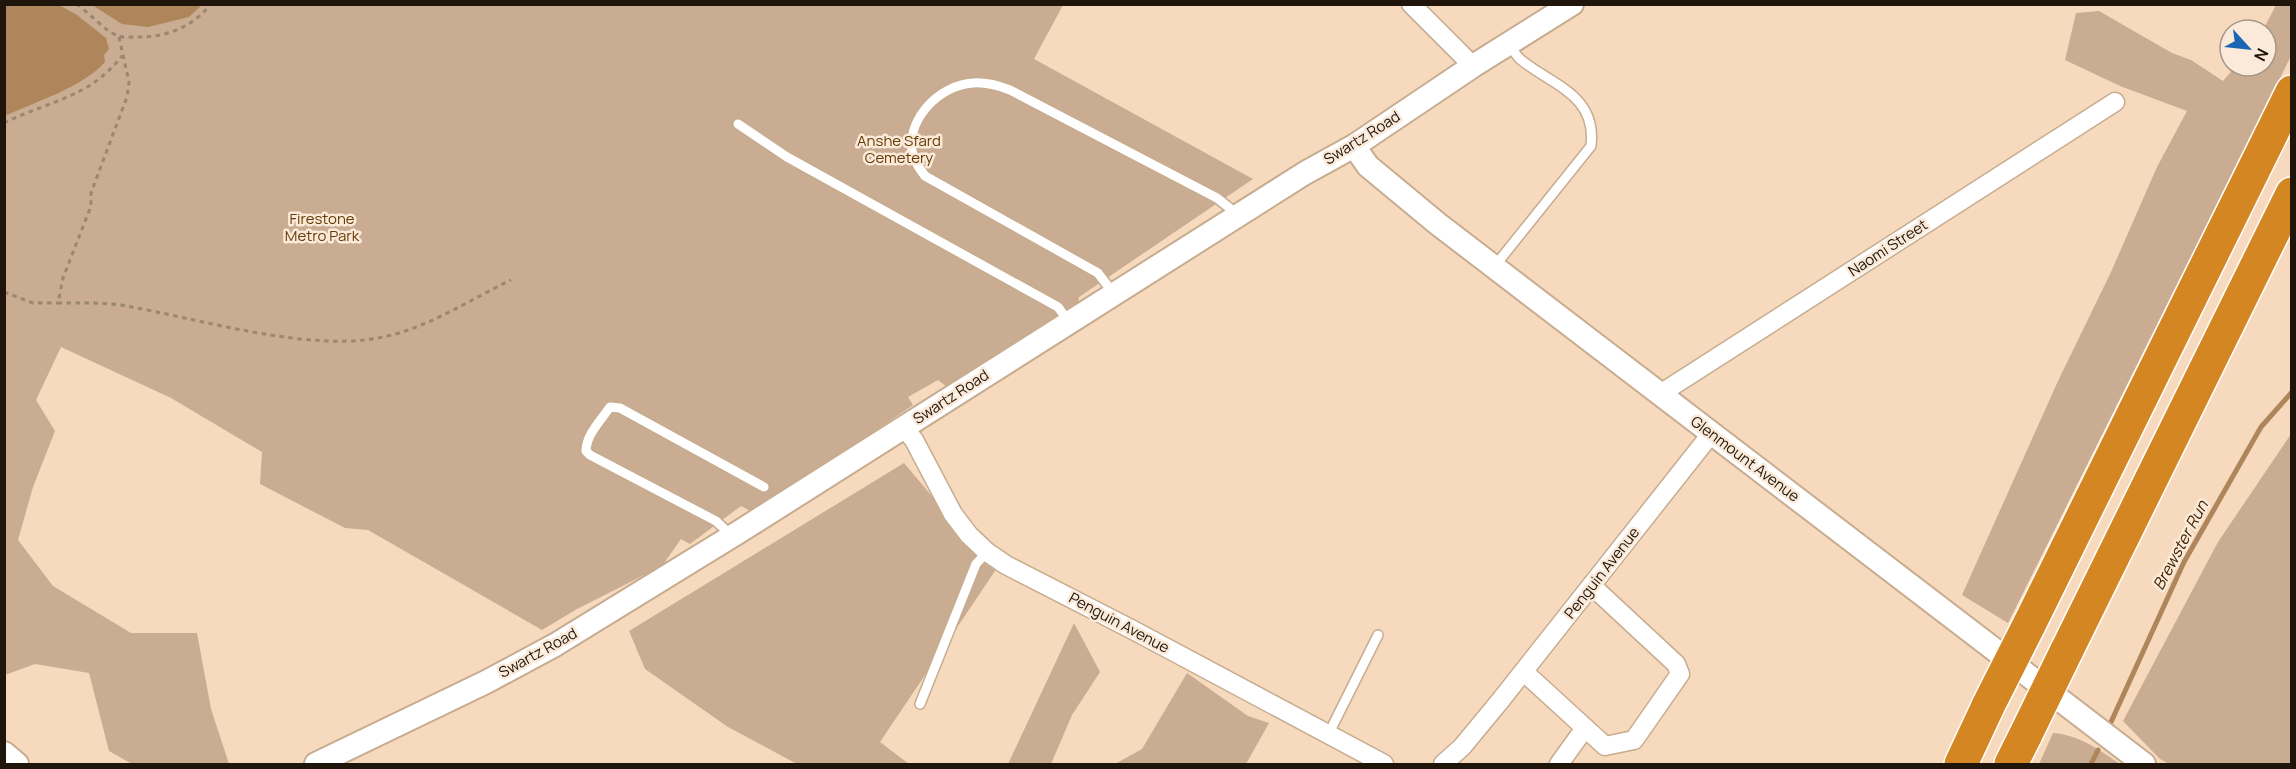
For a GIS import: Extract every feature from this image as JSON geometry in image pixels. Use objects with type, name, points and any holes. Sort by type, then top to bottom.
[{"type":"highway","points":[[1961,765],[2292,92]]},
{"type":"highway","points":[[2011,765],[2292,194]]},
{"type":"street","points":[[1411,4],[1473,66]]},
{"type":"street","name":"Swartz Road","points":[[316,765],[415,718],[524,662],[732,536],[1305,173],[1354,146],[1473,66],[1572,4]]},
{"type":"street","name":"Naomi Street","points":[[1660,394],[2115,102]]},
{"type":"street","name":"Glenmount Avenue","points":[[1354,146],[1368,166],[1494,267],[2144,765]]},
{"type":"street","name":"Penguin Avenue","points":[[904,428],[914,440],[953,514],[969,535],[987,552],[1006,565],[1133,630],[1384,765]]},
{"type":"street","name":"Penguin Avenue","points":[[1443,765],[1524,672],[1711,434]]},
{"type":"street","points":[[1524,672],[1605,746],[1634,741],[1680,675],[1676,664],[1592,586]]},
{"type":"street","points":[[1559,765],[1585,728]]},
{"type":"street","points":[[4,753],[16,765]]},
{"type":"lane","points":[[1494,267],[1591,146],[1593,134],[1589,119],[1575,99],[1562,86],[1519,59],[1509,44]]},
{"type":"lane","points":[[1114,294],[1098,273],[925,176],[916,164],[912,151],[914,129],[924,109],[936,98],[953,88],[972,83],[993,84],[1010,90],[1217,198],[1239,216]]},
{"type":"lane","points":[[738,124],[787,157],[1058,307],[1070,322]]},
{"type":"lane","points":[[732,536],[716,521],[590,455],[586,451],[590,435],[609,407],[620,408],[764,487]]},
{"type":"lane","points":[[920,704],[976,564],[987,552]]},
{"type":"lane","points":[[1328,735],[1378,635]]},
{"type":"path","points":[[77,4],[118,37],[155,37],[174,32],[193,22],[211,4]]},
{"type":"path","points":[[58,303],[63,278],[91,206],[91,193],[127,97],[129,82],[118,37]]},
{"type":"path","points":[[4,123],[38,110],[85,87],[107,73],[122,56]]},
{"type":"path","points":[[4,292],[33,303],[126,305],[264,333],[346,341],[382,338],[414,328],[511,280]]},
{"type":"green space","name":"Firestone Metro Park","points":[[5,5],[1063,5],[1034,59],[1253,179],[1079,297],[1078,307],[947,387],[938,380],[908,397],[913,405],[754,513],[741,506],[690,544],[681,539],[662,566],[577,609],[542,630],[368,530],[345,528],[260,484],[262,452],[171,398],[61,347],[36,400],[55,431],[33,487],[18,540],[53,586],[131,633],[197,633],[211,709],[229,764],[132,764],[109,751],[89,673],[35,664],[5,675]]},
{"type":"green space","points":[[2276,5],[2291,5],[2291,56],[2008,623],[1962,595],[2157,167],[2187,111],[2120,86],[2065,60],[2076,13],[2099,11],[2172,53],[2191,60],[2223,81],[2226,78],[2278,78],[2278,18],[2269,18]]},
{"type":"green space","points":[[2291,434],[2291,764],[2169,764],[2160,759],[2123,721],[2218,542]]},
{"type":"green space","points":[[904,463],[995,571],[880,742],[909,764],[797,764],[728,727],[645,669],[629,631]]},
{"type":"green space","points":[[1074,623],[1100,672],[1072,715],[1051,764],[1008,764]]},
{"type":"green space","points":[[1187,673],[1248,716],[1269,723],[1246,764],[1115,764],[1142,749]]},
{"type":"green space","points":[[2053,733],[2081,740],[2120,764],[2039,764]]},
{"type":"shaded area","points":[[4,5],[59,5],[77,15],[106,38],[109,49],[104,55],[105,62],[96,71],[72,86],[5,116]]},
{"type":"shaded area","points":[[92,5],[202,5],[189,17],[148,27],[122,24]]},
{"type":"waterway","name":"Brewster Run","points":[[2111,722],[2184,562],[2261,427],[2292,392]]},
{"type":"waterway","name":"Brewster Run","points":[[2091,764],[2098,750]]},
{"type":"park label","name":"Anshe Sfard Cemetery","points":[[899,150]]}]
